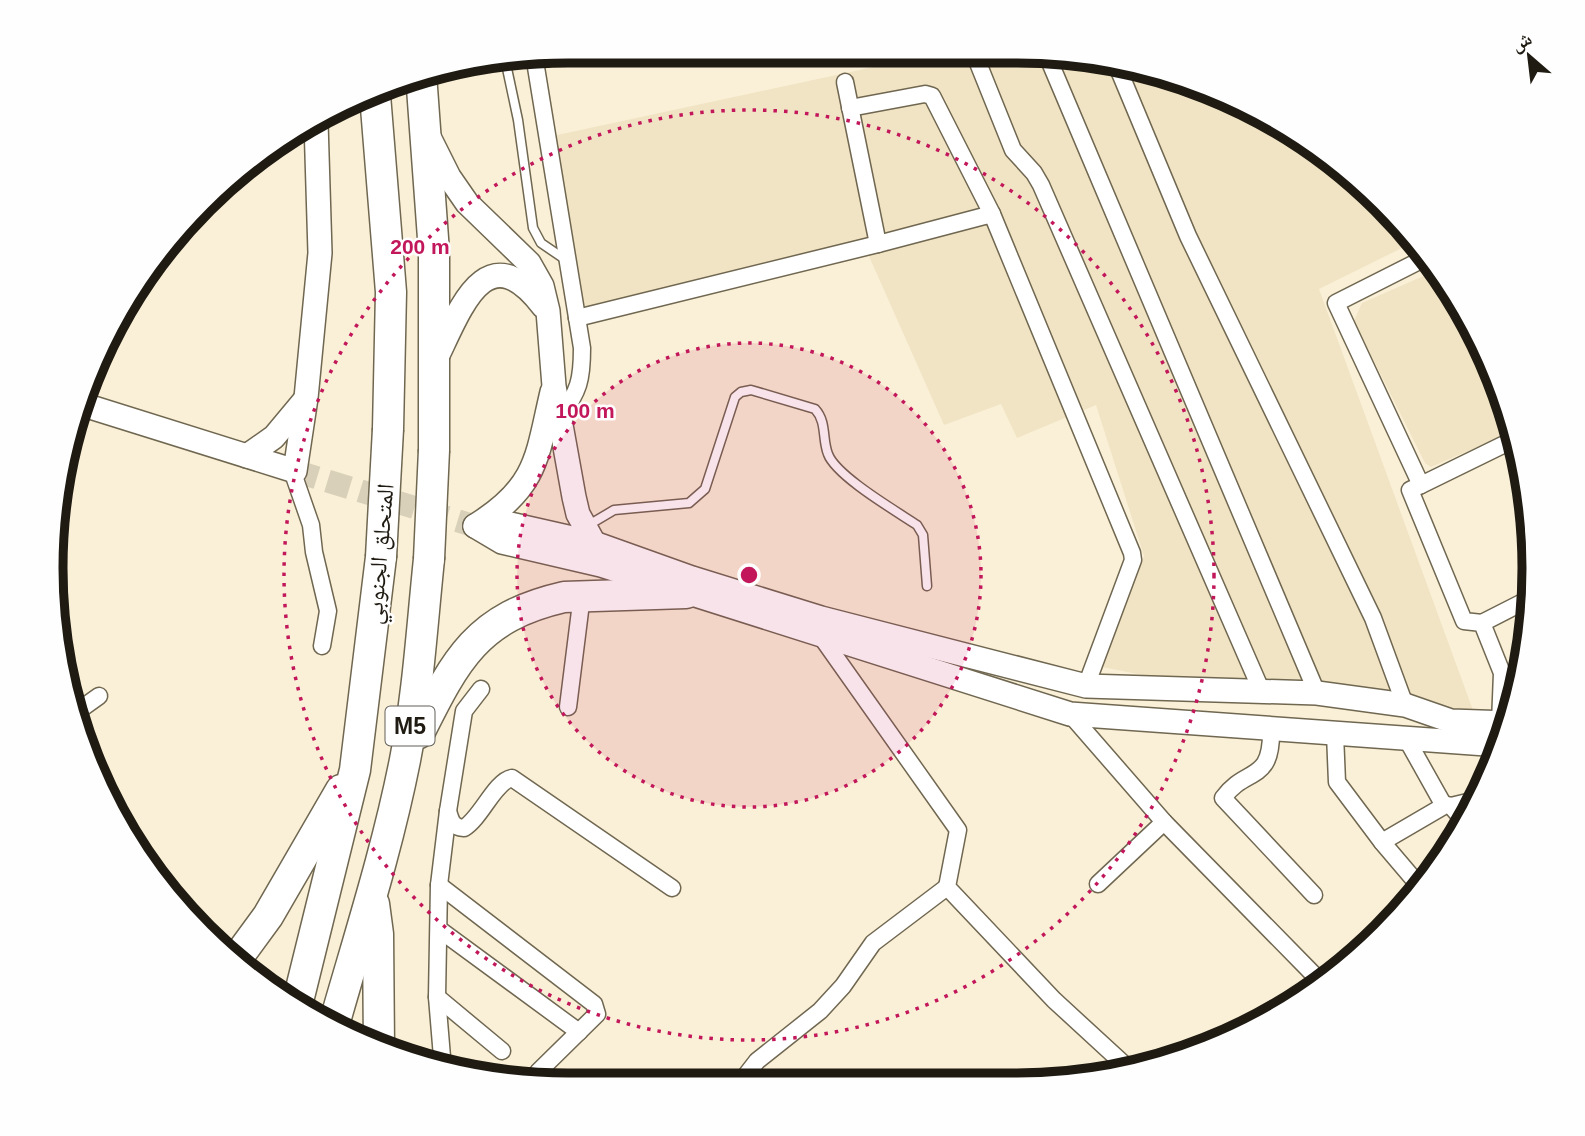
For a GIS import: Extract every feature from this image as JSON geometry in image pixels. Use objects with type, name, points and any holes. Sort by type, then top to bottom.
[{"type":"highway","name":"المتحلق الجنوبي","points":[[336,1016],[404,762],[415,700],[429,559],[434,450],[435,252],[422,85]]},
{"type":"highway","name":"المتحلق الجنوبي","points":[[298,995],[355,770],[381,557],[388,429],[391,292],[376,101]]},
{"type":"highway","points":[[368,104],[384,185]]},
{"type":"highway","points":[[404,762],[447,677],[470,647],[513,615],[547,601],[582,595],[686,593]]},
{"type":"highway","points":[[241,953],[268,916],[315,833],[355,770]]},
{"type":"highway","points":[[372,890],[378,934],[379,1036]]},
{"type":"main road","points":[[90,407],[295,471],[306,398],[320,253],[316,130]]},
{"type":"main road","name":"المتحلق الجنوبي","points":[[425,130],[449,177],[467,203],[529,263],[542,286],[548,311]]},
{"type":"main road","name":"المتحلق الجنوبي","points":[[434,363],[467,296],[480,282],[489,278],[509,277],[518,280],[548,311]]},
{"type":"main road","points":[[548,311],[554,386],[574,497],[578,514],[589,536]]},
{"type":"main road","points":[[475,526],[509,502],[529,477],[554,386]]},
{"type":"main road","points":[[247,456],[274,438],[306,398]]},
{"type":"main road","points":[[475,526],[510,524],[589,536],[692,578],[821,618],[1086,686],[1317,694],[1405,705],[1451,721],[1495,729]]},
{"type":"main road","points":[[475,526],[502,542],[585,561],[1070,714],[1406,738],[1495,731]]},
{"type":"main road","points":[[1136,718],[1142,689]]},
{"type":"street","points":[[978,63],[1013,150],[1041,185],[1262,692]]},
{"type":"street","points":[[536,64],[582,348],[580,384],[561,417]]},
{"type":"street","points":[[1051,64],[1317,694]]},
{"type":"street","points":[[1120,74],[1188,236],[1373,618],[1405,705]]},
{"type":"street","points":[[845,82],[877,244]]},
{"type":"street","points":[[850,108],[925,94],[932,96],[992,214],[1132,553],[1133,560],[1086,686]]},
{"type":"street","points":[[577,318],[992,214]]},
{"type":"street","points":[[1418,261],[1336,303],[1420,485]]},
{"type":"street","points":[[1506,444],[1410,490],[1464,621],[1482,623],[1521,603]]},
{"type":"street","points":[[295,471],[295,479],[311,525],[314,552],[328,611],[322,646]]},
{"type":"street","points":[[568,707],[582,595]]},
{"type":"street","points":[[1482,623],[1502,673],[1503,705]]},
{"type":"street","points":[[748,1073],[757,1061],[820,1011],[843,986],[873,943],[947,887],[958,831],[820,635]]},
{"type":"street","points":[[442,1057],[437,997],[439,885],[464,711],[481,688]]},
{"type":"street","points":[[83,708],[99,696]]},
{"type":"street","points":[[1070,714],[1164,822],[1315,976]]},
{"type":"street","points":[[1271,730],[1272,750],[1264,765],[1223,798],[1314,895]]},
{"type":"street","points":[[1335,734],[1337,782],[1414,880]]},
{"type":"street","points":[[1406,738],[1447,805],[1457,814]]},
{"type":"street","points":[[448,811],[453,824],[457,828],[464,828],[476,817],[504,780],[512,778],[672,888]]},
{"type":"street","points":[[1382,842],[1442,807],[1464,802]]},
{"type":"street","points":[[1098,884],[1164,822]]},
{"type":"street","points":[[439,885],[594,1004],[597,1014],[538,1072]]},
{"type":"street","points":[[947,887],[1054,1000],[1121,1062]]},
{"type":"street","points":[[440,930],[579,1032]]},
{"type":"street","points":[[437,997],[502,1051]]},
{"type":"lane","points":[[507,67],[518,120],[533,228],[541,243],[569,262]]},
{"type":"lane","points":[[589,536],[614,509],[690,503],[699,496],[705,489],[735,397],[741,392],[751,390],[815,409],[820,414],[828,454],[834,464],[849,478],[917,525],[923,535],[927,586]]},
{"type":"shaded area","points":[[892,63],[1017,63],[1083,67],[1148,80],[1210,101],[1298,148],[1350,188],[1406,246],[1319,289],[1474,713],[1143,675],[1102,667],[1144,556],[1096,405],[1017,438],[1001,404],[944,425],[864,245],[579,319],[548,137]]},
{"type":"shaded area","points":[[1428,274],[1470,345],[1484,375],[1504,435],[1431,467],[1425,463],[1354,321],[1362,303]]},
{"type":"tunnel","points":[[295,471],[475,526]]}]
